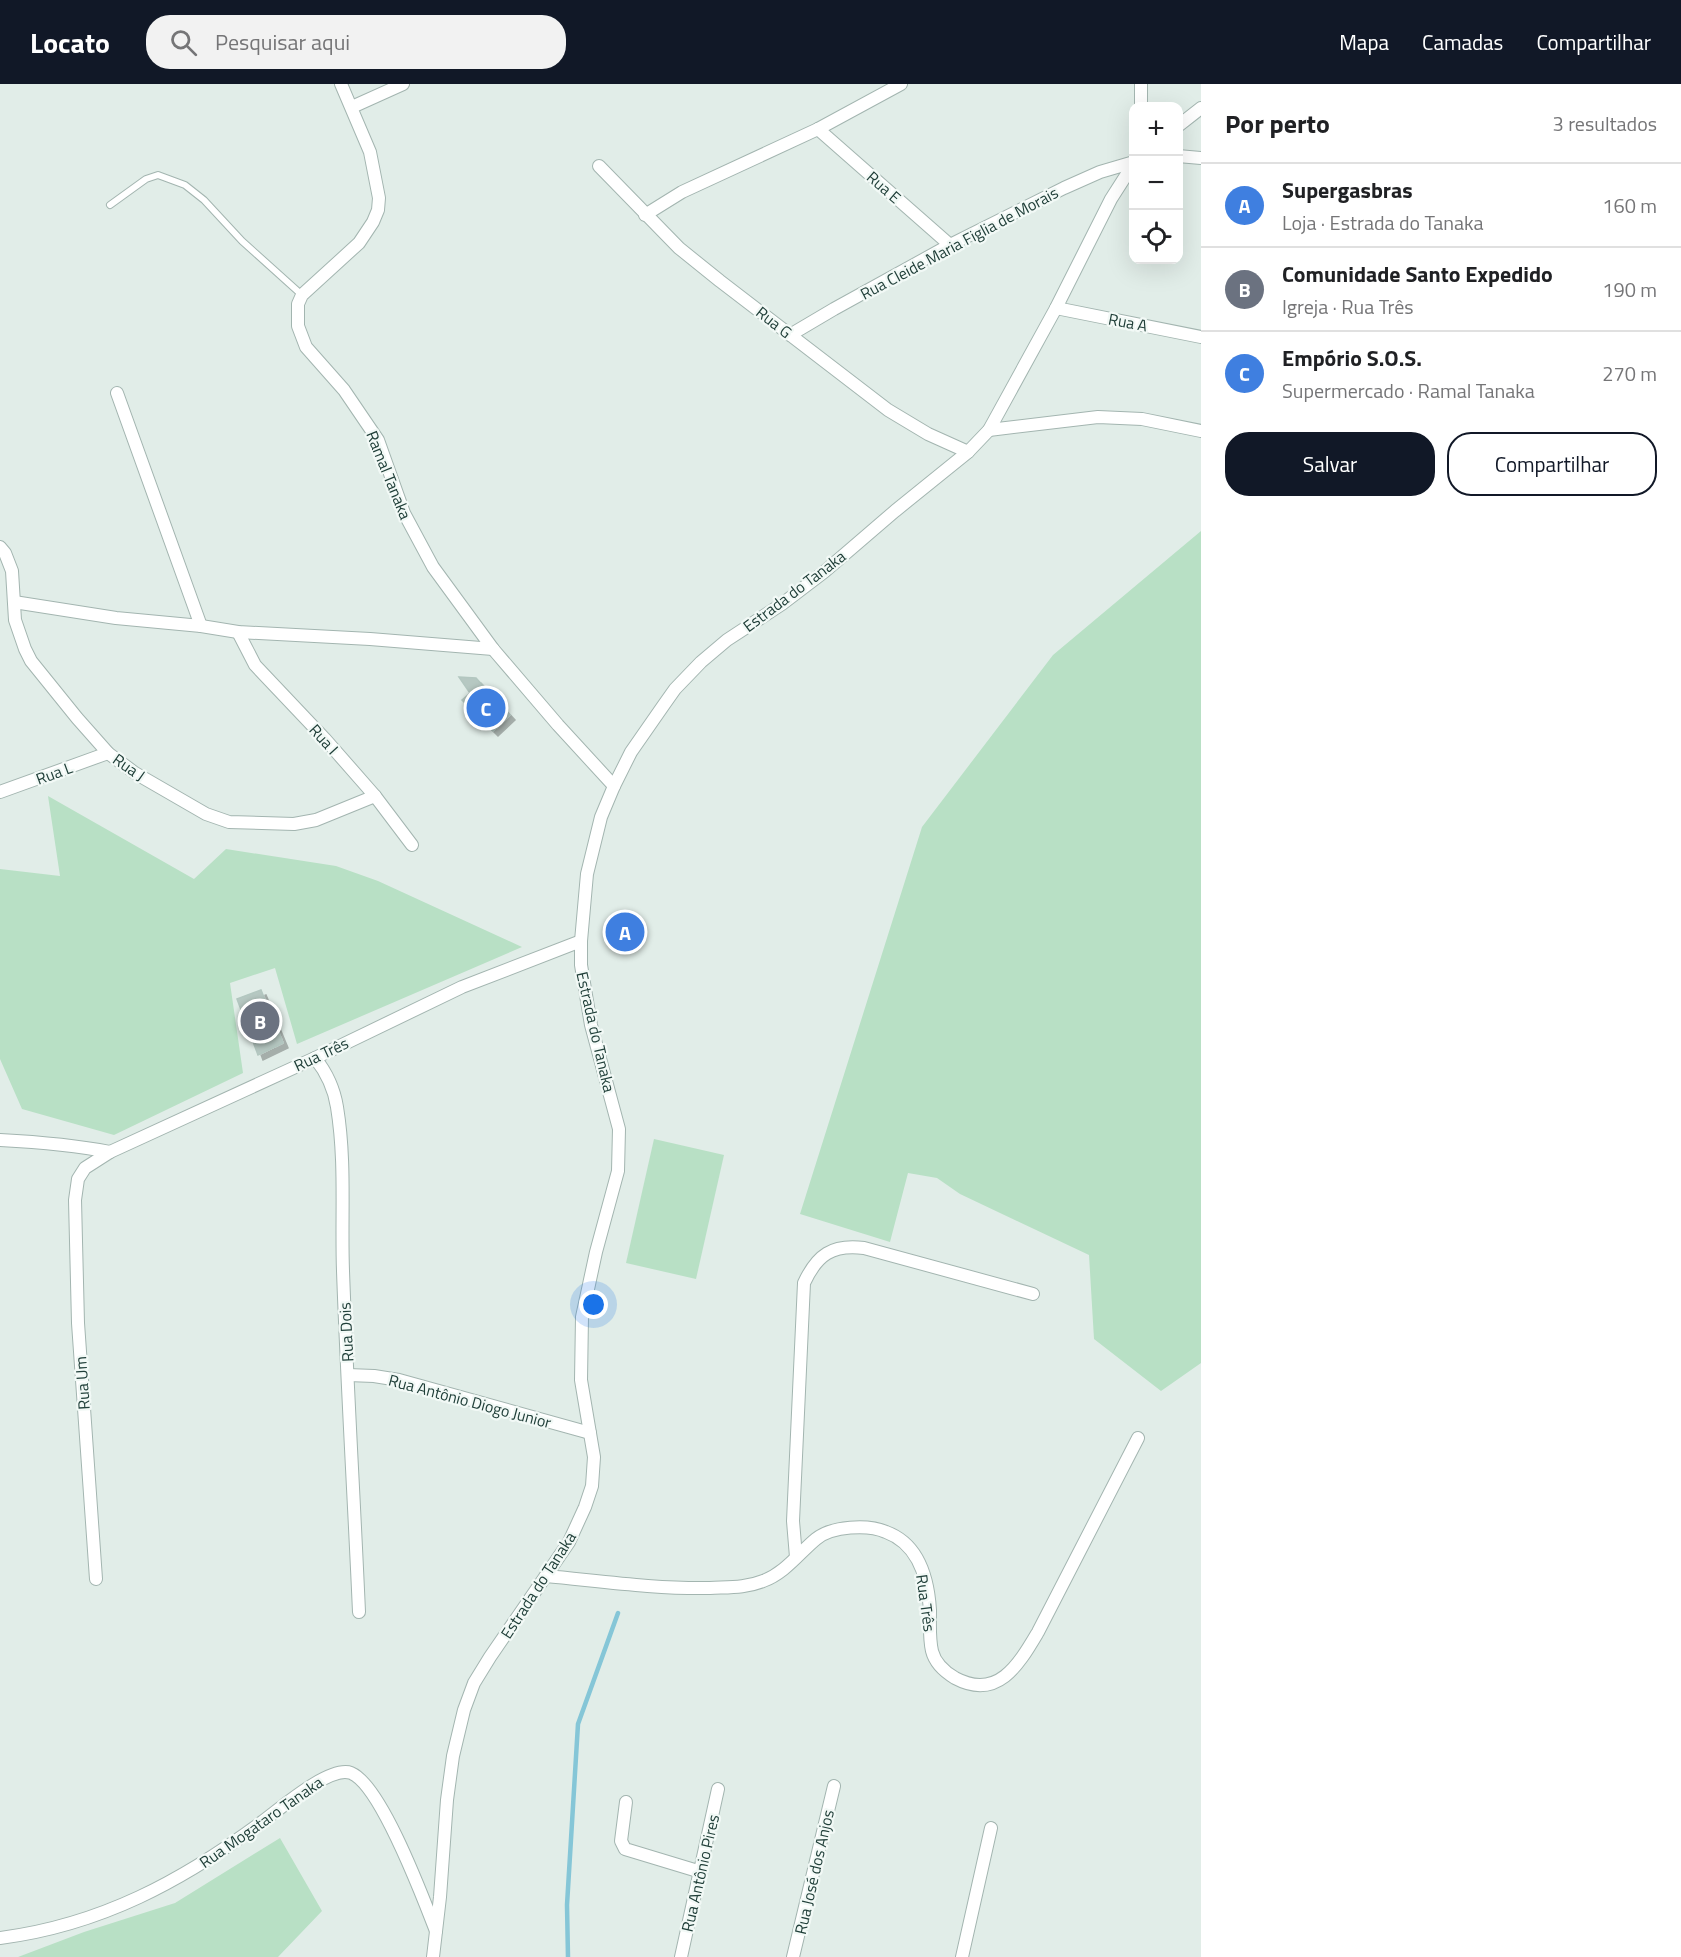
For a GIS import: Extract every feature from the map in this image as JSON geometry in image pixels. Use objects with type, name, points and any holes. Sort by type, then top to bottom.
[{"type":"street","points":[[302,295],[359,243],[378,210],[379,198],[370,152],[341,84]]},
{"type":"street","points":[[352,107],[404,84]]},
{"type":"street","points":[[645,215],[682,192],[818,129],[901,84]]},
{"type":"street","points":[[1141,84],[1141,102]]},
{"type":"street","points":[[1183,123],[1201,108]]},
{"type":"street","name":"Rua E","points":[[818,129],[950,245]]},
{"type":"street","points":[[1183,156],[1201,158]]},
{"type":"street","name":"Rua Cleide Maria Figlia de Morais","points":[[790,335],[950,245],[1064,188],[1100,172],[1129,163]]},
{"type":"street","name":"Rua G","points":[[599,166],[679,248],[790,335],[888,410],[928,434],[969,452]]},
{"type":"street","name":"Estrada do Tanaka","points":[[433,1957],[447,1800],[453,1756],[464,1710],[480,1674],[569,1542],[592,1486],[594,1457],[581,1380],[582,1317],[596,1252],[618,1171],[619,1129],[587,1006],[581,965],[587,874],[601,818],[631,752],[675,689],[701,662],[727,640],[782,604],[824,572],[969,452],[989,430],[1056,308],[1111,199],[1129,170]]},
{"type":"street","name":"Ramal Tanaka","points":[[302,295],[298,304],[298,326],[306,347],[344,390],[378,440],[404,513],[419,544],[451,594],[493,649],[614,786]]},
{"type":"street","name":"Rua A","points":[[1056,308],[1201,337]]},
{"type":"street","points":[[117,393],[201,626]]},
{"type":"street","points":[[989,430],[1098,417],[1142,419],[1201,431]]},
{"type":"street","name":"Rua J","points":[[0,547],[12,571],[15,620],[31,662],[108,753],[135,772],[206,814],[229,822],[294,824],[316,820],[375,796]]},
{"type":"street","points":[[14,602],[116,618],[201,626],[238,633],[370,639],[493,649]]},
{"type":"street","name":"Rua I","points":[[238,633],[255,664],[375,796],[412,845]]},
{"type":"street","name":"Rua L","points":[[0,792],[108,753]]},
{"type":"street","name":"Rua Três","points":[[77,1186],[85,1167],[110,1152],[315,1058],[462,987],[581,941]]},
{"type":"street","name":"Rua Dois","points":[[315,1058],[326,1071],[337,1107],[344,1191],[343,1268],[359,1612]]},
{"type":"street","points":[[0,1140],[71,1145],[110,1152]]},
{"type":"street","name":"Rua Um","points":[[77,1186],[75,1200],[78,1323],[96,1579]]},
{"type":"street","points":[[796,1557],[793,1521],[804,1283],[812,1267],[821,1257],[835,1249],[848,1246],[864,1248],[1033,1294]]},
{"type":"street","name":"Rua Antônio Diogo Junior","points":[[348,1375],[399,1380],[590,1433]]},
{"type":"street","name":"Rua Três","points":[[546,1576],[681,1588],[737,1587],[755,1584],[776,1576],[818,1537],[845,1528],[867,1527],[886,1532],[903,1542],[915,1553],[924,1573],[932,1651],[938,1664],[949,1674],[965,1683],[982,1686],[1009,1674],[1023,1658],[1138,1438]]},
{"type":"street","name":"Rua Mogataro Tanaka","points":[[0,1938],[51,1929],[96,1916],[170,1883],[230,1845],[313,1785],[337,1772],[346,1771],[360,1778],[371,1790],[407,1860],[436,1932]]},
{"type":"street","name":"Rua José dos Anjos","points":[[793,1957],[834,1786]]},
{"type":"street","name":"Rua Antônio Pires","points":[[681,1957],[718,1790]]},
{"type":"street","points":[[626,1802],[621,1841],[625,1849],[700,1872]]},
{"type":"street","points":[[962,1957],[991,1828]]},
{"type":"lane","points":[[110,205],[146,179],[158,175],[185,185],[204,200],[242,241],[302,295]]},
{"type":"green space","points":[[1201,531],[1201,1363],[1161,1391],[1094,1339],[1089,1255],[960,1194],[937,1178],[908,1173],[890,1242],[800,1214],[922,827],[1053,655]]},
{"type":"green space","points":[[48,796],[194,879],[226,849],[336,866],[378,881],[522,947],[297,1044],[275,968],[230,983],[243,1073],[114,1135],[22,1109],[0,1059],[0,869],[60,876]]},
{"type":"green space","points":[[654,1139],[724,1155],[696,1279],[626,1263]]},
{"type":"green space","points":[[280,1838],[322,1911],[278,1957],[18,1957],[84,1932],[175,1903]]},
{"type":"building","points":[[459,677],[476,678],[510,715],[493,731],[462,700],[470,693]]},
{"type":"building","points":[[261,990],[283,1043],[258,1055],[237,999]]},
{"type":"waterway","points":[[568,1957],[567,1905],[578,1724],[618,1613]]},
{"type":"place","name":"Empório S.O.S.","points":[[486,708]]},
{"type":"place","name":"Supergasbras","points":[[625,932]]},
{"type":"place","name":"Comunidade Santo Expedido","points":[[260,1021]]}]
